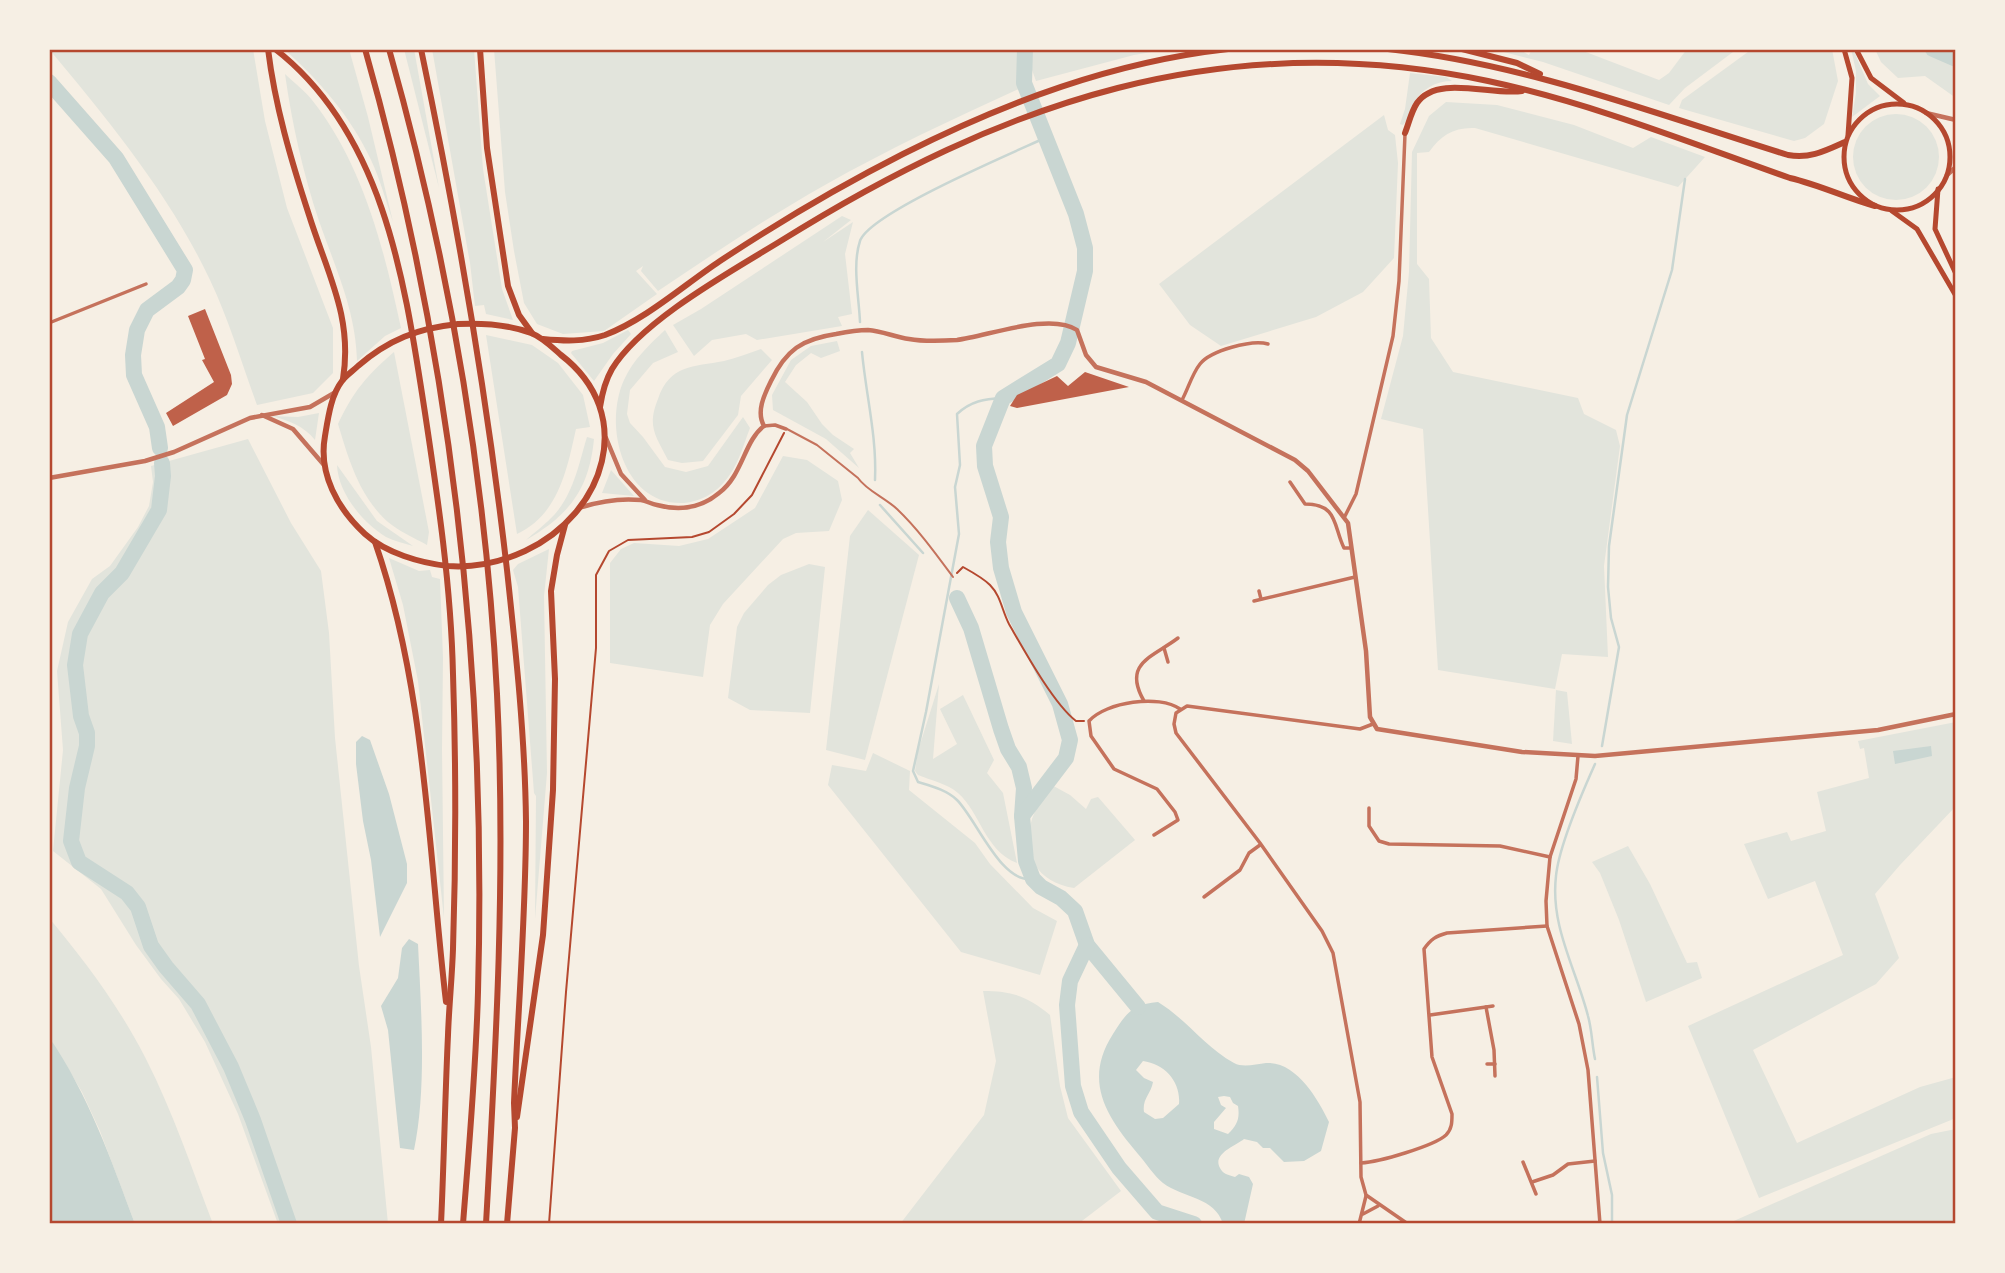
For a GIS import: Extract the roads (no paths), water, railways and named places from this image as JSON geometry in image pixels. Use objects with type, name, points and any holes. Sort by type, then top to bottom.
[{"type":"highway","points":[[268,49],[275,97],[288,152],[343,321],[347,348],[343,380]]},
{"type":"highway","points":[[275,49],[319,91],[356,148],[389,232],[400,270],[415,347],[447,580],[453,673],[455,877],[441,1224]]},
{"type":"highway","points":[[365,49],[398,172],[426,303],[447,434],[465,574],[477,752],[479,873],[478,993],[463,1224]]},
{"type":"highway","points":[[389,49],[417,154],[447,292],[470,426],[492,625],[499,747],[501,882],[499,994],[486,1224]]},
{"type":"highway","points":[[421,49],[483,385],[516,660],[526,821],[515,1128]]},
{"type":"highway","points":[[480,49],[487,148],[508,286],[519,315],[532,333]]},
{"type":"highway","points":[[541,338],[584,341],[624,327],[722,260],[845,185],[906,153],[1019,101],[1118,68],[1228,49]]},
{"type":"highway","points":[[1388,49],[1469,61],[1557,83],[1788,155],[1805,157],[1820,154],[1846,139]]},
{"type":"highway","points":[[1462,49],[1517,63],[1557,83]]},
{"type":"highway","points":[[600,407],[610,372],[625,350],[650,327],[746,262],[843,203],[961,143],[1047,108],[1101,91],[1210,69],[1276,63],[1395,66],[1445,73],[1527,90],[1609,114],[1875,206]]},
{"type":"highway","points":[[1405,133],[1419,100],[1431,91],[1444,88],[1508,93],[1527,90]]},
{"type":"highway","points":[[458,324],[493,326],[532,333],[575,365],[600,407],[605,437],[599,475],[582,507],[565,525],[536,546],[492,563],[466,566],[431,563],[405,556],[375,542],[343,509],[324,466],[328,416],[343,380],[385,345],[401,336],[434,327],[458,324]]},
{"type":"highway","points":[[507,1224],[515,1128],[543,935],[553,790],[555,679],[551,591],[565,525]]},
{"type":"highway","points":[[375,542],[402,640],[414,704],[448,1019]]},
{"type":"main road","points":[[1844,49],[1852,78],[1843,157],[1846,174],[1863,197],[1875,206],[1889,209],[1912,207],[1929,198],[1938,189],[1951,163],[1950,148],[1942,127],[1926,113],[1904,103],[1871,78],[1856,49]]},
{"type":"main road","points":[[1846,139],[1874,110],[1904,103]]},
{"type":"main road","points":[[1938,189],[1936,229],[1956,274]]},
{"type":"main road","points":[[1889,209],[1916,229],[1956,296]]},
{"type":"street","points":[[1926,113],[1956,120]]},
{"type":"street","points":[[1345,516],[1356,494],[1393,336],[1399,281],[1405,133]]},
{"type":"street","points":[[1947,175],[1956,167]]},
{"type":"street","points":[[49,323],[146,284]]},
{"type":"street","points":[[764,426],[760,415],[769,383],[786,355],[808,339],[870,330],[907,339],[937,342],[972,338],[1044,323],[1058,323],[1077,330],[1086,355],[1096,367],[1136,378],[1295,460],[1308,471],[1345,516],[1351,531],[1366,651],[1370,717],[1373,724],[1382,731],[1522,752],[1578,756],[1656,752],[1878,730],[1956,714]]},
{"type":"street","points":[[1182,400],[1200,363],[1210,355],[1258,341],[1268,344]]},
{"type":"street","points":[[49,478],[145,461],[174,452],[250,418],[310,407],[337,390]]},
{"type":"street","points":[[262,415],[293,429],[324,466]]},
{"type":"street","points":[[582,507],[607,500],[645,501],[683,508],[706,502],[717,496],[736,475],[754,436],[764,426],[775,425],[786,429]]},
{"type":"street","points":[[605,437],[621,474],[645,501]]},
{"type":"street","points":[[1290,482],[1305,504],[1318,504],[1327,509],[1337,524],[1344,548],[1353,549]]},
{"type":"street","points":[[1254,601],[1355,577]]},
{"type":"street","points":[[1259,591],[1261,599]]},
{"type":"street","points":[[1144,701],[1135,681],[1138,669],[1148,657],[1178,638]]},
{"type":"street","points":[[1164,648],[1168,662]]},
{"type":"street","points":[[1154,835],[1178,820],[1175,812],[1157,789],[1114,769],[1091,736],[1088,720],[1100,712],[1144,701],[1170,703],[1180,709]]},
{"type":"street","points":[[1359,1224],[1366,1195],[1361,1177],[1360,1102],[1335,959],[1322,931],[1261,844],[1176,733],[1174,724],[1176,713],[1187,706],[1360,729],[1373,724]]},
{"type":"street","points":[[1578,756],[1576,779],[1550,857],[1545,901],[1547,926],[1579,1024],[1588,1070],[1600,1224]]},
{"type":"street","points":[[1369,808],[1368,826],[1379,841],[1389,844],[1500,846],[1550,857]]},
{"type":"street","points":[[1204,897],[1240,870],[1244,859],[1261,844]]},
{"type":"street","points":[[1361,1163],[1375,1162],[1436,1140],[1448,1134],[1453,1124],[1432,1057],[1424,949],[1429,941],[1447,933],[1547,926]]},
{"type":"street","points":[[1429,1016],[1493,1006]]},
{"type":"street","points":[[1486,1007],[1495,1076]]},
{"type":"street","points":[[1487,1064],[1495,1064]]},
{"type":"street","points":[[1532,1182],[1553,1175],[1568,1164],[1596,1161]]},
{"type":"street","points":[[1523,1162],[1536,1194]]},
{"type":"street","points":[[1366,1195],[1378,1206],[1408,1224]]},
{"type":"street","points":[[1363,1214],[1378,1206]]},
{"type":"lane","points":[[786,429],[817,445],[859,478],[863,485],[895,506],[913,524],[953,577]]},
{"type":"waterway","points":[[1022,816],[1066,758],[1070,740],[1060,704],[1014,612],[1001,568],[998,542],[1001,517],[985,466],[984,446],[1003,398],[1058,364],[1068,343],[1085,271],[1085,248],[1076,214],[1024,83],[1025,49]]},
{"type":"waterway","points":[[1933,49],[1956,59]]},
{"type":"waterway","points":[[49,82],[116,158],[185,270],[178,287],[147,310],[137,330],[133,355],[134,375],[157,427],[160,448]]},
{"type":"waterway","points":[[860,322],[856,260],[860,241],[869,229],[915,200],[1047,137]]},
{"type":"waterway","points":[[1602,746],[1619,647],[1611,618],[1608,587],[1609,546],[1627,415],[1672,270],[1685,179]]},
{"type":"waterway","points":[[862,352],[873,432],[875,480]]},
{"type":"waterway","points":[[1003,398],[978,402],[957,414],[960,465],[955,487],[959,534],[913,771],[918,782],[944,791],[957,800],[1010,872],[1021,878],[1033,879]]},
{"type":"waterway","points":[[162,463],[159,510],[122,573],[102,593],[80,634],[75,665],[87,746],[77,788],[71,841],[79,862],[127,893],[138,907],[151,946],[198,1004],[231,1067],[253,1120],[289,1224]]},
{"type":"waterway","points":[[880,505],[923,553]]},
{"type":"waterway","points":[[957,598],[971,628],[1008,749],[1019,767],[1024,788],[1022,816],[1026,861],[1033,879],[1075,911],[1087,945],[1138,1007]]},
{"type":"waterway","points":[[1595,764],[1562,849],[1555,894],[1560,930],[1589,1021],[1595,1059]]},
{"type":"waterway","points":[[1087,945],[1070,981],[1067,1005],[1073,1086],[1081,1112],[1119,1168],[1157,1212],[1194,1224]]},
{"type":"waterway","points":[[1597,1077],[1603,1153],[1612,1195],[1612,1224]]}]
